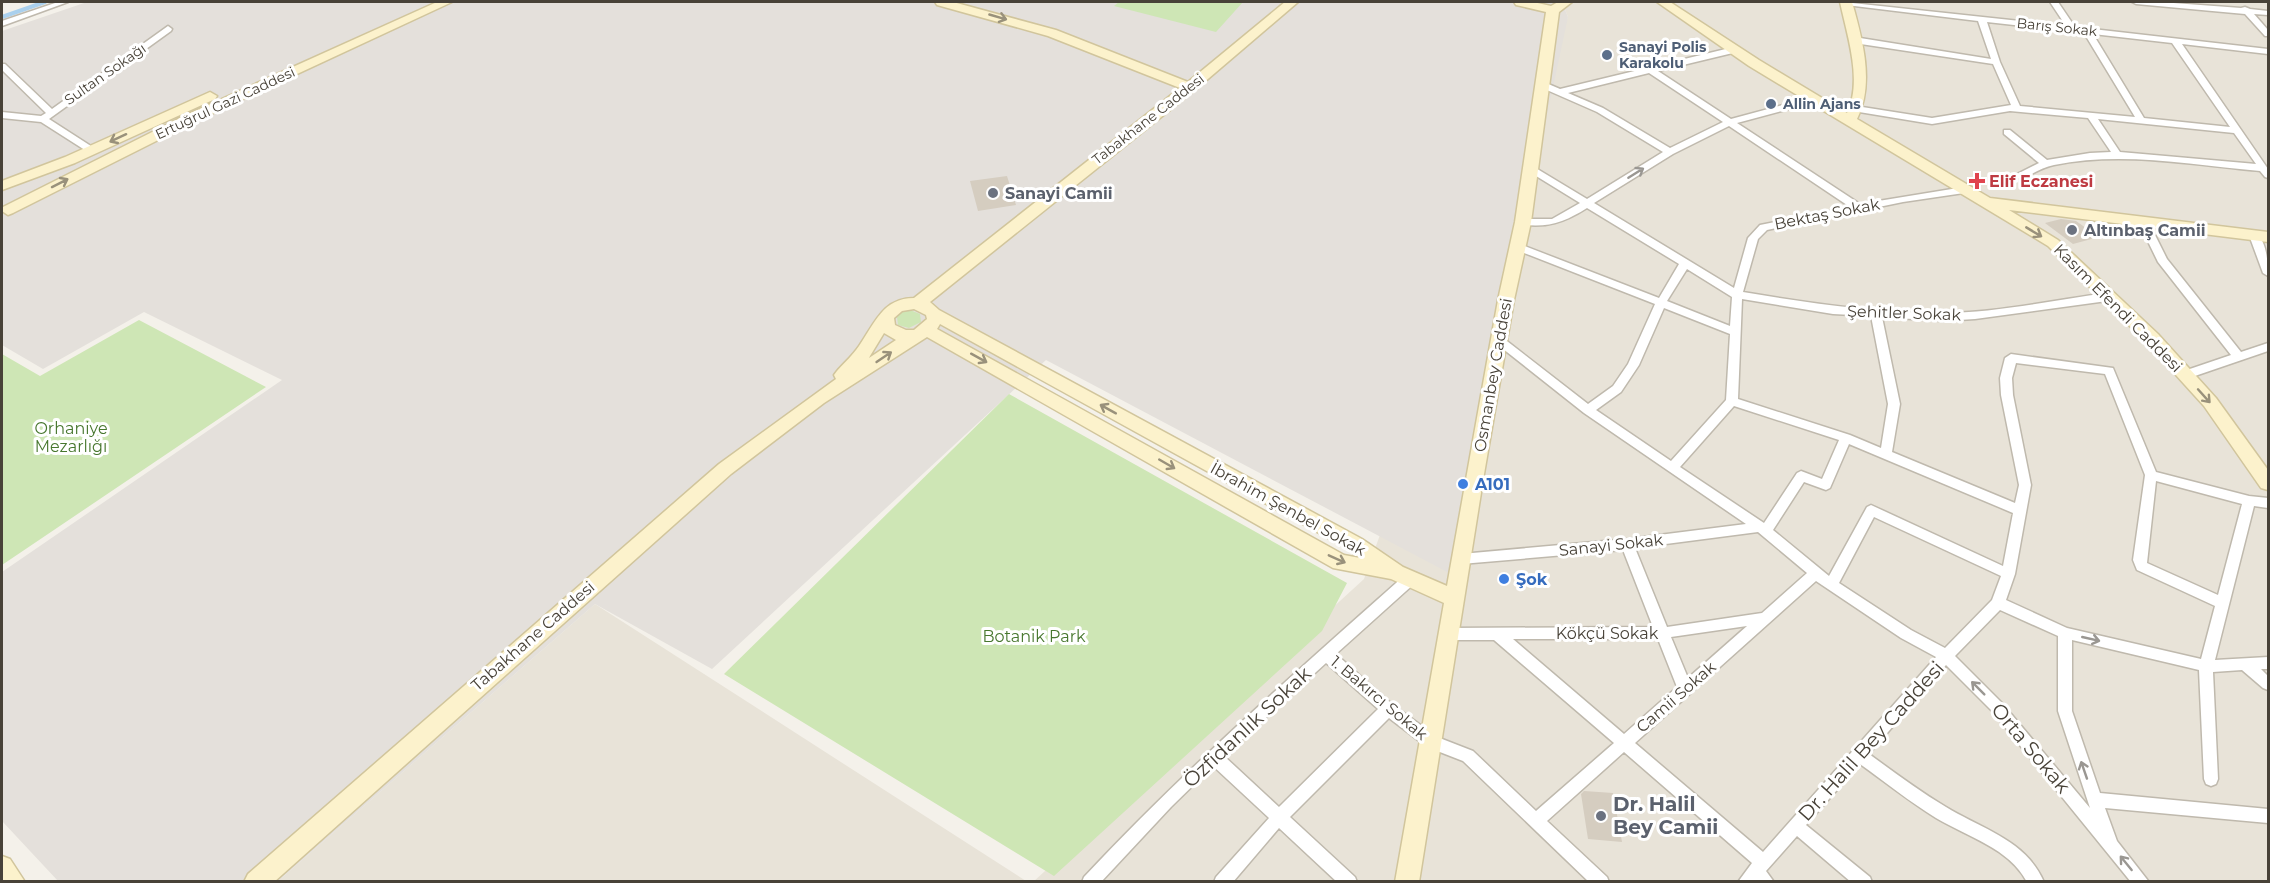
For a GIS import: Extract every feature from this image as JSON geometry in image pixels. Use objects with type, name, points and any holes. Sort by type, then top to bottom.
[{"type":"street","points":[[2,24],[64,2]]},
{"type":"street","name":"Ertuğrul Gazi Caddesi","points":[[2,186],[91,150],[420,2]]},
{"type":"street","name":"Ertuğrul Gazi Caddesi","points":[[5,212],[200,114],[446,2]]},
{"type":"street","points":[[941,2],[1052,33],[1190,87]]},
{"type":"street","name":"Tabakhane Caddesi","points":[[918,303],[1190,87],[1292,2]]},
{"type":"street","points":[[1520,2],[1560,6],[1574,2]]},
{"type":"street","name":"Kasım Efendi Caddesi","points":[[1663,2],[1718,40],[1816,99],[1853,114],[1964,190],[2053,243],[2152,338],[2210,402],[2268,483]]},
{"type":"street","name":"Kasım Efendi Caddesi","points":[[1684,2],[1718,40]]},
{"type":"street","points":[[1846,2],[1859,80],[1853,114],[1932,121],[2017,109],[2090,114],[2236,130]]},
{"type":"street","name":"Barış Sokak","points":[[1846,2],[2268,51]]},
{"type":"street","points":[[2054,2],[2072,28]]},
{"type":"street","points":[[2136,2],[2268,13]]},
{"type":"street","points":[[2239,2],[2268,34]]},
{"type":"street","name":"Osmanbey Caddesi","points":[[1407,882],[1499,341],[1523,222],[1543,85],[1560,6]]},
{"type":"street","points":[[1983,19],[1996,62],[2017,109]]},
{"type":"street","name":"Sultan Sokağı","points":[[47,116],[168,29]]},
{"type":"street","points":[[2087,30],[2141,120]]},
{"type":"street","points":[[2174,39],[2266,171]]},
{"type":"street","points":[[1854,40],[1996,62]]},
{"type":"street","points":[[1560,92],[1734,50]]},
{"type":"street","points":[[2,66],[47,116],[91,150]]},
{"type":"street","points":[[1650,70],[1859,208]]},
{"type":"street","points":[[1543,85],[1600,110],[1669,152]]},
{"type":"street","points":[[1523,222],[1553,222],[1669,152],[1730,122],[1816,99]]},
{"type":"street","points":[[2090,114],[2116,155]]},
{"type":"street","points":[[2,115],[47,116]]},
{"type":"street","points":[[2007,132],[2046,164]]},
{"type":"street","points":[[2020,176],[2046,164],[2090,156],[2116,155],[2266,171]]},
{"type":"street","points":[[1531,169],[1737,295]]},
{"type":"street","name":"Bektaş Sokak","points":[[1732,401],[1737,295],[1753,238],[1764,227],[1964,190]]},
{"type":"street","points":[[2,192],[12,199],[5,212]]},
{"type":"street","points":[[1984,202],[2261,236],[2268,273]]},
{"type":"street","points":[[2143,222],[2162,260],[2239,357]]},
{"type":"street","points":[[1518,247],[1736,332]]},
{"type":"street","points":[[1588,410],[1617,389],[1633,365],[1661,303],[1684,264]]},
{"type":"street","name":"Şehitler Sokak","points":[[1737,295],[1833,310],[1943,317],[2108,297]]},
{"type":"street","points":[[918,303],[931,309],[925,326],[818,399],[864,352],[886,316],[903,304],[918,303]]},
{"type":"street","points":[[1876,312],[1894,404],[1886,455]]},
{"type":"street","points":[[886,316],[887,327],[890,331],[904,336],[925,326]]},
{"type":"street","name":"İbrahim Şenbel Sokak","points":[[925,326],[1160,438],[1355,544],[1403,576]]},
{"type":"street","name":"İbrahim Şenbel Sokak","points":[[925,326],[1340,562],[1403,576]]},
{"type":"street","name":"Orta Sokak","points":[[1499,341],[1588,410],[1763,529],[1815,574],[1906,634],[1946,656],[1997,707],[2141,882]]},
{"type":"street","points":[[2185,375],[2239,357],[2266,351]]},
{"type":"street","points":[[2223,604],[2142,566],[2140,560],[2151,475],[2109,371],[2011,358],[2006,378],[2025,485],[2008,574],[1998,603],[2065,633],[2206,666],[2268,663]]},
{"type":"street","name":"Tabakhane Caddesi","points":[[256,882],[725,469],[818,399]]},
{"type":"street","points":[[1672,468],[1732,401],[1846,438],[2021,511]]},
{"type":"street","points":[[1145,452],[1160,438]]},
{"type":"street","points":[[1763,529],[1801,476],[1826,485],[1846,438]]},
{"type":"street","points":[[2151,475],[2249,501],[2268,503]]},
{"type":"street","points":[[2211,779],[2206,666],[2249,501]]},
{"type":"street","points":[[1831,585],[1871,510],[2008,574]]},
{"type":"street","name":"Sanayi Sokak","points":[[1461,560],[1763,529]]},
{"type":"street","points":[[1626,544],[1685,689]]},
{"type":"street","name":"Camii Sokak","points":[[1537,820],[1815,574]]},
{"type":"street","points":[[1403,576],[1454,598]]},
{"type":"street","name":"Özfidanlık Sokak","points":[[1090,882],[1129,839],[1326,654],[1403,576]]},
{"type":"street","name":"Dr. Halil Bey Caddesi","points":[[1757,874],[1796,826],[1946,656],[1998,603]]},
{"type":"street","name":"Kökçü Sokak","points":[[1449,634],[1663,633],[1764,618]]},
{"type":"street","points":[[2065,633],[2065,711],[2111,845]]},
{"type":"street","points":[[1497,634],[1623,743],[1757,874]]},
{"type":"street","name":"1. Bakırcı Sokak","points":[[1326,654],[1388,709],[1432,742],[1468,756],[1601,882]]},
{"type":"street","points":[[2244,664],[2268,684]]},
{"type":"street","points":[[1222,882],[1278,818],[1388,709]]},
{"type":"street","points":[[1859,755],[1942,813],[2005,846],[2031,870],[2036,882]]},
{"type":"street","points":[[1214,757],[1349,882]]},
{"type":"street","points":[[2095,800],[2268,816]]},
{"type":"street","points":[[1796,826],[1863,882]]},
{"type":"street","points":[[2,867],[13,882]]},
{"type":"shaded area","points":[[87,2],[1562,2],[1568,17],[1449,573],[1046,360],[712,669],[595,604],[277,882],[58,881],[2,821],[2,572],[282,380],[144,312],[43,369],[2,345],[2,31]]},
{"type":"shaded area","points":[[1562,2],[2268,2],[2268,881],[1033,882],[1364,579],[1568,17]]},
{"type":"shaded area","points":[[595,604],[1026,881],[277,882]]},
{"type":"green space","points":[[1119,2],[1243,2],[1216,32],[1114,6]]},
{"type":"green space","points":[[910,310],[920,314],[921,322],[909,328],[898,325],[897,317],[902,312]]},
{"type":"green space","name":"Orhaniye Mezarlığı","points":[[139,320],[266,387],[2,565],[2,354],[40,376]]},
{"type":"green space","name":"Botanik Park","points":[[1009,394],[1347,583],[1322,631],[1054,876],[724,674]]},
{"type":"building","name":"Sanayi Camii","points":[[1007,176],[1016,205],[978,211],[970,181]]},
{"type":"building","name":"Altınbaş Camii","points":[[2061,219],[2076,221],[2099,237],[2073,244],[2045,223]]},
{"type":"building","name":"Dr. Halil Bey Camii","points":[[1584,791],[1613,793],[1622,842],[1588,839],[1581,794]]},
{"type":"waterway","points":[[2,17],[45,2]]},
{"type":"place","name":"Sanayi Polis Karakolu","points":[[1607,55]]},
{"type":"place","name":"Allin Ajans","points":[[1771,104]]},
{"type":"place","name":"Elif Eczanesi","points":[[1977,181]]},
{"type":"place","name":"Sanayi Camii","points":[[993,193]]},
{"type":"place","name":"Altınbaş Camii","points":[[2072,230]]},
{"type":"place","name":"A101","points":[[1463,484]]},
{"type":"place","name":"Şok","points":[[1504,579]]},
{"type":"place","name":"Dr. Halil Bey Camii","points":[[1601,816]]}]
